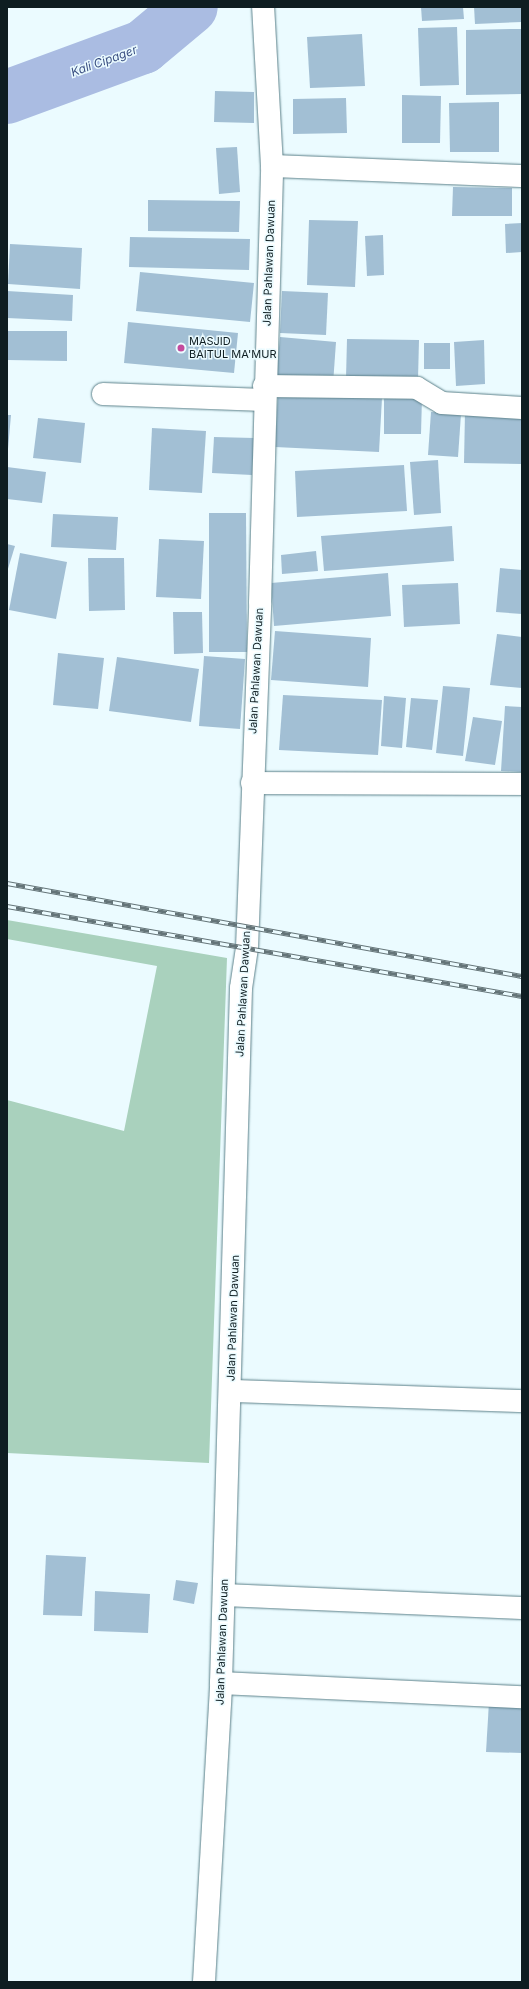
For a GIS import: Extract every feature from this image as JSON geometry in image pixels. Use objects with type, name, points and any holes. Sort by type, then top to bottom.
[{"type":"street","name":"Jalan Pahlawan Dawuan","points":[[204,1982],[221,1683],[231,1391],[241,988],[247,948],[272,166],[263,7]]},
{"type":"street","points":[[272,166],[522,176]]},
{"type":"street","points":[[103,394],[264,393],[417,388],[442,403],[522,408]]},
{"type":"street","points":[[252,783],[522,784]]},
{"type":"street","points":[[231,1391],[522,1400]]},
{"type":"street","points":[[224,1595],[522,1608]]},
{"type":"street","points":[[221,1683],[522,1697]]},
{"type":"green space","points":[[7,920],[227,958],[209,1463],[7,1453],[7,1100],[124,1131],[157,966],[7,939]]},
{"type":"building","points":[[421,7],[463,7],[464,19],[422,21]]},
{"type":"building","points":[[474,7],[522,7],[522,22],[475,24]]},
{"type":"building","points":[[457,27],[459,85],[420,86],[418,28]]},
{"type":"building","points":[[522,29],[522,94],[466,95],[466,30]]},
{"type":"building","points":[[362,34],[365,86],[310,88],[307,37]]},
{"type":"building","points":[[215,91],[254,92],[254,123],[214,122]]},
{"type":"building","points":[[402,95],[441,96],[440,143],[402,143]]},
{"type":"building","points":[[346,98],[347,133],[293,134],[293,99]]},
{"type":"building","points":[[499,102],[499,152],[450,152],[449,103]]},
{"type":"building","points":[[237,147],[240,192],[219,194],[216,148]]},
{"type":"building","points":[[453,187],[512,188],[512,216],[452,216]]},
{"type":"building","points":[[148,200],[240,201],[239,232],[148,231]]},
{"type":"building","points":[[309,220],[358,221],[355,287],[307,285]]},
{"type":"building","points":[[522,223],[522,252],[506,253],[505,224]]},
{"type":"building","points":[[383,235],[384,275],[367,276],[365,236]]},
{"type":"building","points":[[130,237],[250,239],[249,270],[129,267]]},
{"type":"building","points":[[10,244],[82,248],[80,289],[8,284]]},
{"type":"building","points":[[140,272],[254,283],[250,322],[136,311]]},
{"type":"building","points":[[7,291],[73,295],[72,321],[7,318]]},
{"type":"building","points":[[282,291],[328,293],[326,335],[280,333]]},
{"type":"building","name":"MASJID BAITUL MA'MUR","points":[[128,322],[238,333],[234,373],[124,363]]},
{"type":"building","points":[[7,331],[67,331],[67,361],[7,360]]},
{"type":"building","points":[[280,337],[336,342],[333,384],[276,380]]},
{"type":"building","points":[[347,339],[419,340],[418,379],[346,378]]},
{"type":"building","points":[[484,340],[485,384],[456,386],[454,342]]},
{"type":"building","points":[[424,343],[450,343],[450,369],[424,369]]},
{"type":"building","points":[[278,393],[382,398],[379,452],[275,447]]},
{"type":"building","points":[[384,396],[422,397],[421,434],[384,434]]},
{"type":"building","points":[[431,412],[461,414],[458,457],[428,455]]},
{"type":"building","points":[[465,412],[522,412],[522,464],[464,463]]},
{"type":"building","points":[[7,415],[11,415],[8,449],[7,449]]},
{"type":"building","points":[[38,418],[85,423],[81,463],[33,458]]},
{"type":"building","points":[[152,428],[206,431],[202,493],[149,490]]},
{"type":"building","points":[[214,437],[254,438],[252,475],[212,473]]},
{"type":"building","points":[[438,460],[441,513],[414,515],[410,462]]},
{"type":"building","points":[[404,465],[407,511],[297,517],[295,471]]},
{"type":"building","points":[[7,467],[46,472],[42,503],[7,499]]},
{"type":"building","points":[[209,513],[246,513],[247,652],[209,652]]},
{"type":"building","points":[[53,514],[118,517],[116,550],[51,547]]},
{"type":"building","points":[[452,526],[454,561],[324,571],[321,536]]},
{"type":"building","points":[[159,539],[204,541],[201,599],[156,597]]},
{"type":"building","points":[[7,544],[15,546],[7,572]]},
{"type":"building","points":[[316,551],[318,571],[282,574],[281,555]]},
{"type":"building","points":[[20,553],[67,562],[56,619],[9,610]]},
{"type":"building","points":[[88,558],[124,558],[125,610],[89,611]]},
{"type":"building","points":[[500,568],[522,570],[522,614],[496,612]]},
{"type":"building","points":[[388,573],[391,616],[274,626],[271,583]]},
{"type":"building","points":[[458,583],[460,624],[404,627],[402,585]]},
{"type":"building","points":[[173,612],[202,612],[203,653],[174,654]]},
{"type":"building","points":[[275,631],[371,638],[368,687],[271,680]]},
{"type":"building","points":[[497,634],[522,637],[522,688],[490,685]]},
{"type":"building","points":[[58,653],[104,658],[98,709],[53,705]]},
{"type":"building","points":[[204,656],[245,659],[240,729],[199,726]]},
{"type":"building","points":[[117,657],[199,669],[191,722],[109,711]]},
{"type":"building","points":[[443,686],[470,688],[463,756],[436,753]]},
{"type":"building","points":[[283,695],[382,700],[378,755],[279,750]]},
{"type":"building","points":[[384,696],[406,698],[402,748],[381,746]]},
{"type":"building","points":[[411,698],[438,700],[432,750],[406,747]]},
{"type":"building","points":[[505,706],[522,707],[522,772],[501,771]]},
{"type":"building","points":[[473,717],[502,721],[495,765],[465,761]]},
{"type":"building","points":[[46,1555],[86,1557],[82,1616],[43,1615]]},
{"type":"building","points":[[176,1580],[198,1583],[194,1604],[173,1600]]},
{"type":"building","points":[[95,1591],[150,1594],[148,1633],[94,1631]]},
{"type":"building","points":[[489,1702],[522,1704],[522,1753],[486,1752]]},
{"type":"waterway","name":"Kali Cipager","points":[[7,97],[143,47],[191,7]]},
{"type":"railway","points":[[7,883],[522,976]]},
{"type":"railway","points":[[7,906],[522,996]]},
{"type":"place","name":"MASJID BAITUL MA'MUR","points":[[181,348]]}]
